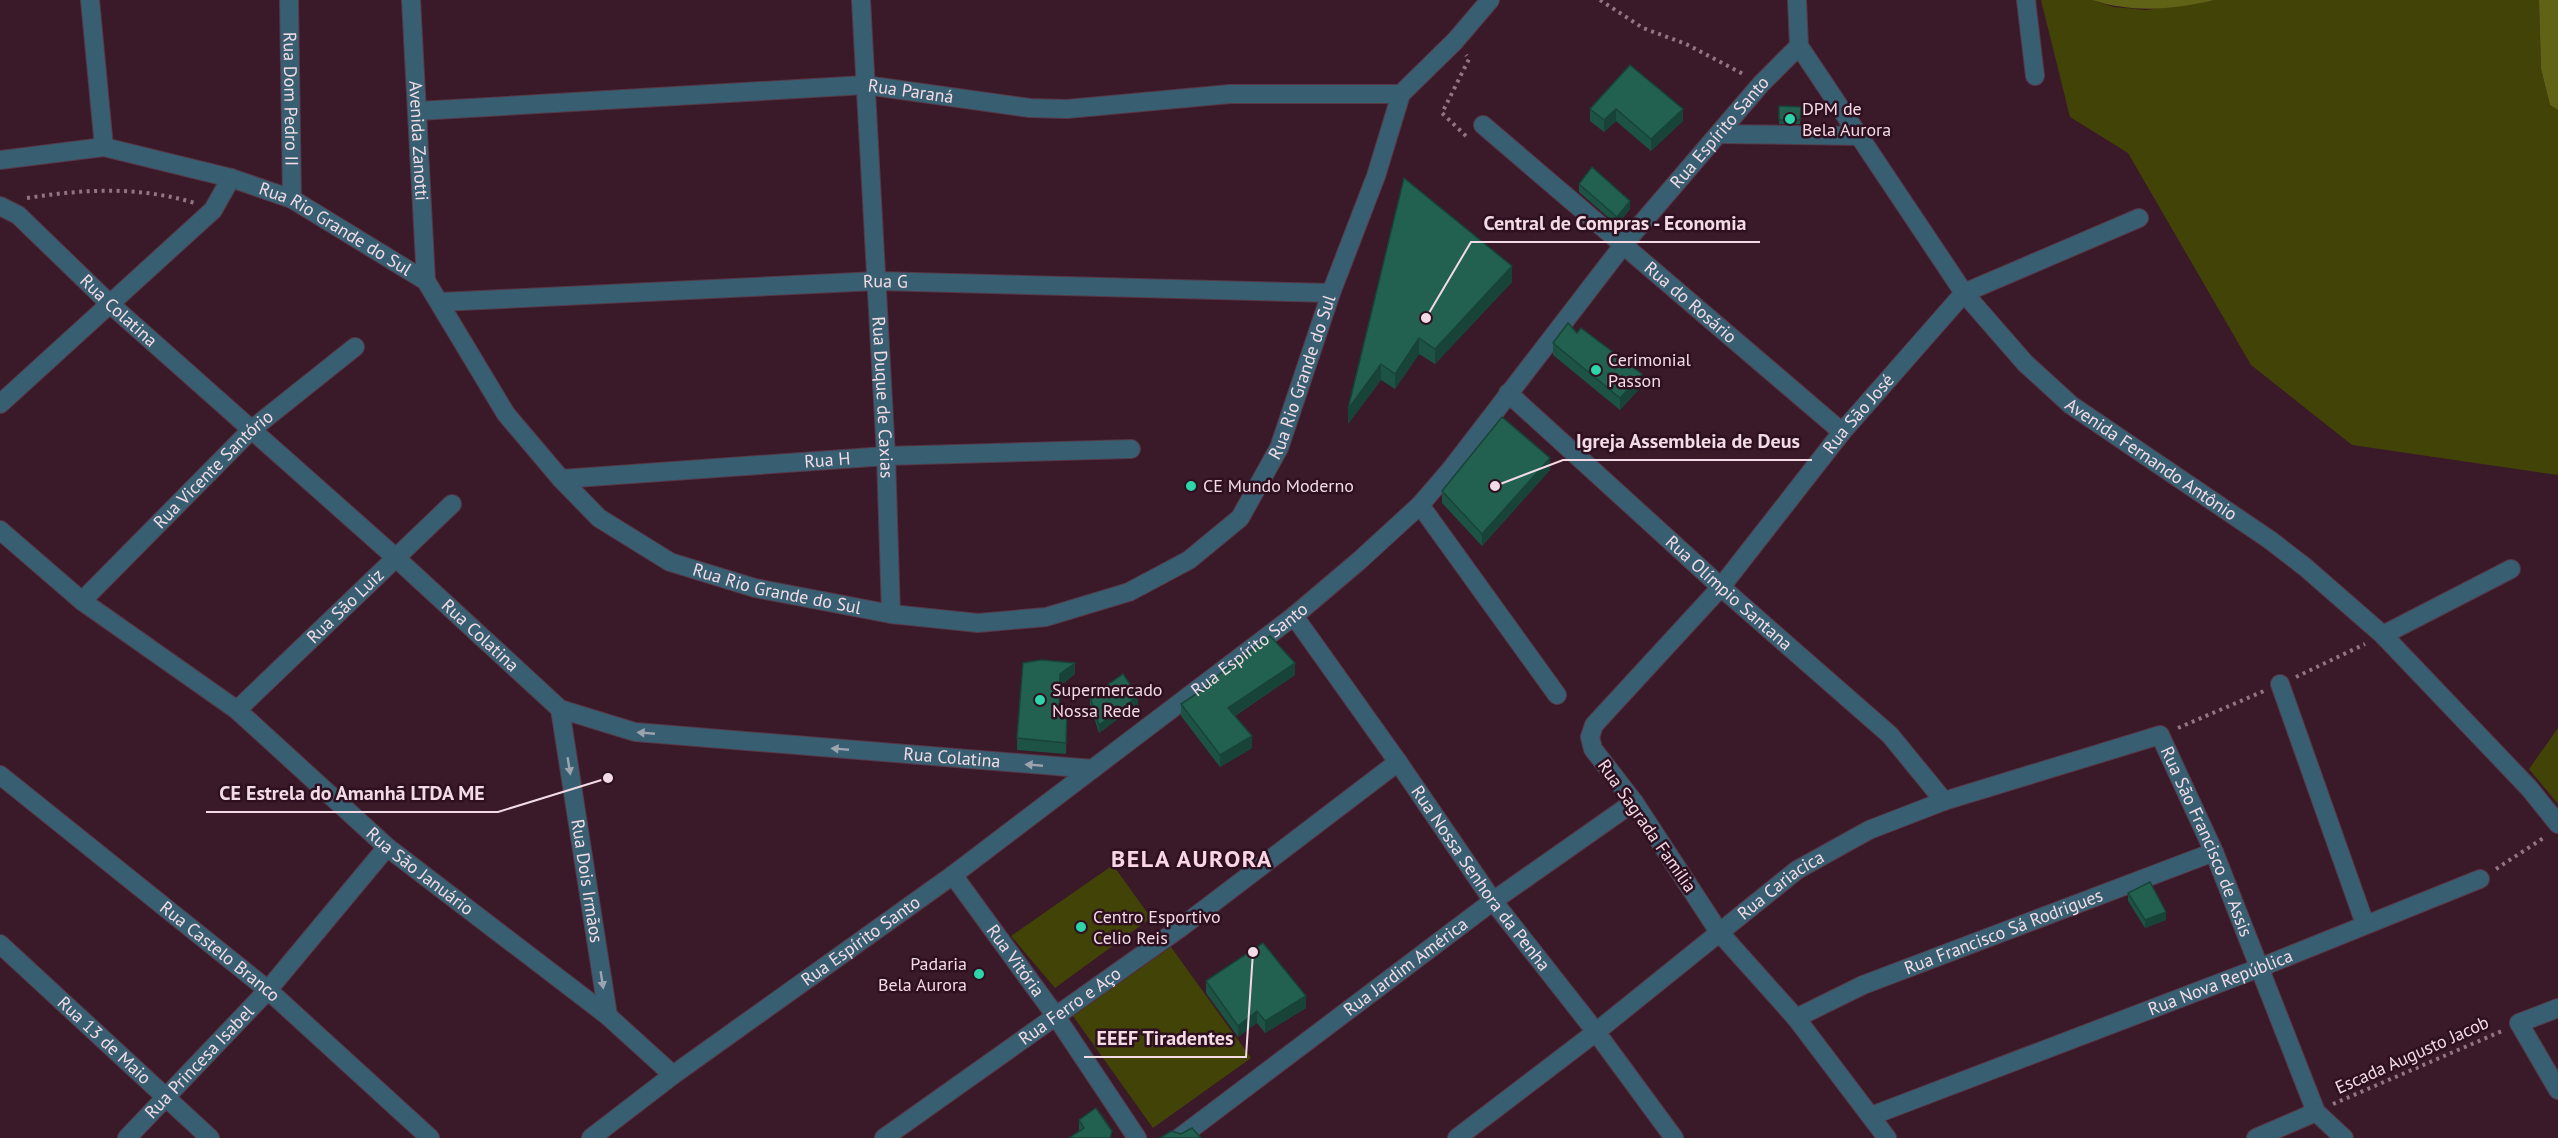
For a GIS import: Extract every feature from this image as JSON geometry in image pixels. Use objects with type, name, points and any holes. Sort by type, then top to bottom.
[{"type":"street","points":[[90,0],[104,147]]},
{"type":"street","name":"Rua Dom Pedro II","points":[[289,0],[292,199]]},
{"type":"street","name":"Avenida Zanotti","points":[[411,0],[426,281]]},
{"type":"street","name":"Rua Duque de Caxias","points":[[861,0],[886,456],[891,614]]},
{"type":"street","points":[[1401,94],[1455,41],[1490,0]]},
{"type":"street","points":[[1797,0],[1799,46]]},
{"type":"street","points":[[2026,0],[2035,75]]},
{"type":"street","name":"Rua Espírito Santo","points":[[591,1138],[673,1075],[953,875],[1294,616],[1360,560],[1420,505],[1452,469],[1624,244],[1761,84],[1799,46]]},
{"type":"street","name":"Avenida Fernando Antônio","points":[[1799,46],[1964,293],[2025,363],[2071,405],[2306,567],[2383,635],[2529,788],[2553,830]]},
{"type":"street","name":"Rua Paraná","points":[[418,111],[865,86],[1030,108],[1067,109],[1230,94],[1401,94]]},
{"type":"street","name":"Rua Rio Grande do Sul","points":[[0,160],[104,147],[231,178],[292,199],[426,281],[506,414],[561,479],[599,518],[670,562],[756,588],[891,614],[978,623],[1046,617],[1129,592],[1189,560],[1240,518],[1279,448],[1331,293],[1376,176],[1401,94]]},
{"type":"street","name":"Rua do Rosário","points":[[1483,125],[1842,432]]},
{"type":"street","points":[[1719,134],[1858,136]]},
{"type":"street","points":[[0,404],[213,210],[231,178]]},
{"type":"street","name":"Rua Colatina","points":[[0,206],[18,215],[109,303],[395,557],[560,709],[635,732],[1093,769]]},
{"type":"street","name":"Rua São José","points":[[1590,737],[1594,725],[1721,587],[1842,432],[1964,293],[2139,218]]},
{"type":"street","name":"Rua G","points":[[440,302],[876,281],[1331,293]]},
{"type":"street","name":"Rua Vicente Santório","points":[[82,601],[250,430],[355,347]]},
{"type":"street","name":"Rua Olímpio Santana","points":[[1509,393],[1721,587],[1890,735],[1944,801]]},
{"type":"street","name":"Rua H","points":[[561,479],[886,456],[1131,450]]},
{"type":"street","name":"Rua São Luiz","points":[[237,710],[452,504]]},
{"type":"street","points":[[1420,505],[1557,695]]},
{"type":"street","name":"Rua São Januário","points":[[0,530],[82,601],[237,710],[387,847],[608,1017],[673,1075]]},
{"type":"street","points":[[2383,635],[2511,569]]},
{"type":"street","name":"Rua Nossa Senhora da Penha","points":[[1294,616],[1493,901],[1596,1032],[1674,1138]]},
{"type":"street","points":[[2280,684],[2366,924]]},
{"type":"street","name":"Rua Dois Irmãos","points":[[560,709],[608,1017]]},
{"type":"street","name":"Rua Cariacica","points":[[1456,1138],[1596,1032],[1797,870],[1869,830],[1944,801],[2160,735]]},
{"type":"street","name":"Rua São Francisco de Assis","points":[[2160,735],[2214,852],[2316,1112],[2344,1138]]},
{"type":"street","name":"Rua Sagrada Família","points":[[1590,737],[1593,749],[1634,802],[1719,932],[1797,1018],[1887,1138]]},
{"type":"street","name":"Rua Ferro e Aço","points":[[884,1138],[1054,1015],[1180,928],[1398,762]]},
{"type":"street","name":"Rua Castelo Branco","points":[[0,775],[268,990],[430,1138]]},
{"type":"street","name":"Rua Jardim América","points":[[1179,1138],[1493,901],[1634,802]]},
{"type":"street","name":"Rua Princesa Isabel","points":[[127,1138],[268,990],[387,847]]},
{"type":"street","name":"Rua Francisco Sá Rodrigues","points":[[1797,1018],[1873,981],[2214,852]]},
{"type":"street","name":"Rua Vitória","points":[[953,875],[1054,1015],[1137,1138]]},
{"type":"street","name":"Rua Nova República","points":[[1871,1116],[2259,968],[2480,879]]},
{"type":"street","name":"Rua 13 de Maio","points":[[0,944],[210,1138]]},
{"type":"street","points":[[2558,1008],[2519,1023],[2558,1090]]},
{"type":"street","points":[[2256,1138],[2316,1112]]},
{"type":"path","points":[[1600,0],[1643,28],[1686,44],[1761,84]]},
{"type":"path","points":[[1455,41],[1469,59],[1442,113],[1469,139]]},
{"type":"path","points":[[22,199],[81,191],[124,190],[172,196],[213,210]]},
{"type":"path","points":[[2480,879],[2553,830]]},
{"type":"path","name":"Escada Augusto Jacob","points":[[2316,1112],[2519,1023]]},
{"type":"shaded area","points":[[2041,0],[2092,0],[2114,7],[2146,10],[2214,0],[2539,0],[2541,69],[2550,105],[2558,110],[2558,475],[2352,445],[2251,365],[2128,153],[2070,117]]},
{"type":"shaded area","points":[[2092,0],[2214,0],[2153,9],[2122,7]]},
{"type":"shaded area","points":[[2539,0],[2558,0],[2558,110],[2550,105],[2541,69]]},
{"type":"shaded area","points":[[2558,728],[2558,804],[2529,769]]},
{"type":"shaded area","name":"Centro Esportivo Celio Reis","points":[[1113,865],[1151,918],[1055,988],[1011,936]]},
{"type":"shaded area","points":[[1171,947],[1251,1058],[1153,1128],[1073,1016]]},
{"type":"building","points":[[1630,65],[1683,109],[1651,139],[1616,109],[1604,120],[1590,109]]},
{"type":"building","points":[[1779,106],[1801,107],[1800,120],[1779,120]]},
{"type":"building","points":[[1592,167],[1630,201],[1617,217],[1579,184]]},
{"type":"building","points":[[1404,178],[1512,266],[1435,349],[1419,338],[1395,374],[1381,364],[1348,409]]},
{"type":"building","name":"Cerimonial Passon","points":[[1568,323],[1577,333],[1581,328],[1642,374],[1620,398],[1553,343]]},
{"type":"building","points":[[1502,417],[1550,458],[1482,534],[1442,491]]},
{"type":"building","points":[[1270,636],[1295,663],[1228,708],[1252,736],[1220,755],[1181,704],[1210,685],[1208,683]]},
{"type":"building","name":"Supermercado Nossa Rede","points":[[1041,660],[1075,663],[1060,674],[1059,714],[1067,709],[1066,743],[1017,738],[1023,663]]},
{"type":"building","points":[[1123,674],[1138,696],[1099,725],[1090,697]]},
{"type":"building","points":[[2150,882],[2166,912],[2145,920],[2128,893]]},
{"type":"building","points":[[1263,943],[1306,996],[1265,1021],[1257,1011],[1238,1026],[1206,981]]},
{"type":"building","points":[[1096,1108],[1112,1131],[1110,1138],[1069,1138],[1084,1128],[1079,1120]]},
{"type":"building","points":[[1192,1128],[1201,1138],[1160,1138],[1171,1131],[1181,1134]]},
{"type":"place","name":"DPM de Bela Aurora","points":[[1790,119]]},
{"type":"place","name":"Central de Compras - Economia","points":[[1426,318]]},
{"type":"place","name":"Cerimonial Passon","points":[[1596,370]]},
{"type":"place","name":"CE Mundo Moderno","points":[[1191,486]]},
{"type":"place","name":"Igreja Assembleia de Deus","points":[[1495,486]]},
{"type":"place","name":"Supermercado Nossa Rede","points":[[1040,700]]},
{"type":"place","name":"CE Estrela do Amanhã LTDA ME","points":[[608,778]]},
{"type":"place","name":"Centro Esportivo Celio Reis","points":[[1081,927]]},
{"type":"place","name":"EEEF Tiradentes","points":[[1253,952]]},
{"type":"place","name":"Padaria Bela Aurora","points":[[979,974]]},
{"type":"district","name":"BELA AURORA","points":[[1192,859]]}]
